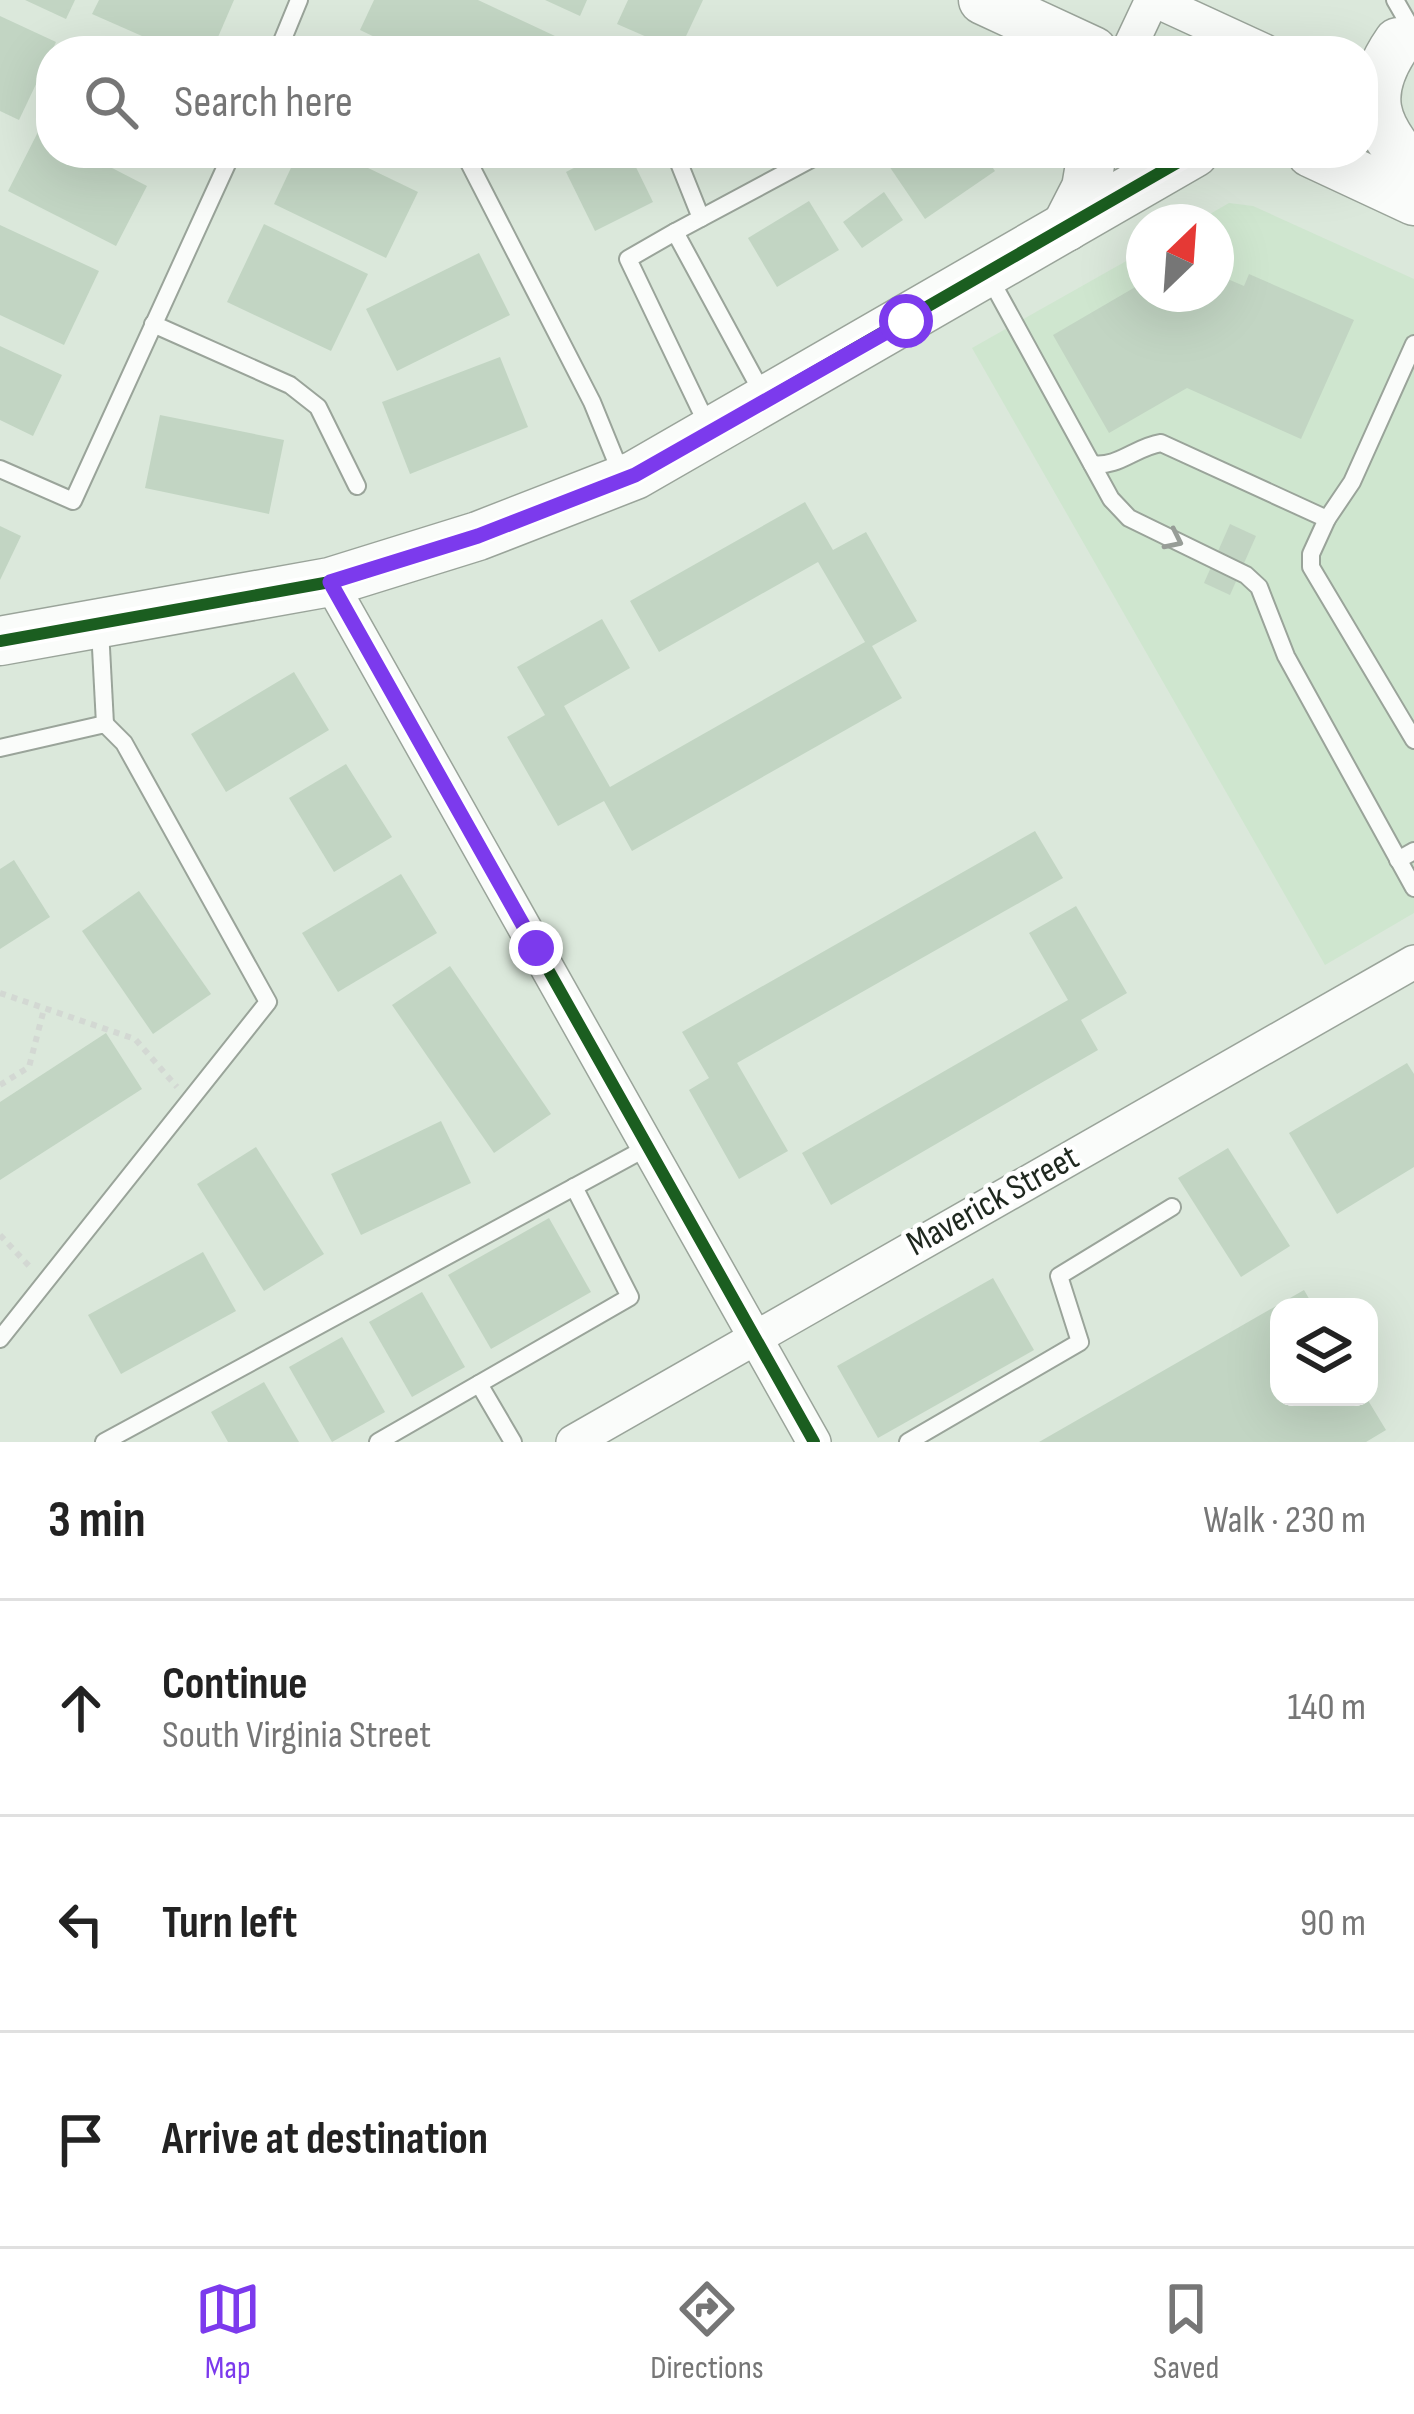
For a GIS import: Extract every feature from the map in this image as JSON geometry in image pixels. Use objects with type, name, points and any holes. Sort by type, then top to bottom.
[{"type":"street","points":[[1135,36],[1153,0],[1248,36]]},
{"type":"street","points":[[992,4],[1025,36]]},
{"type":"street","points":[[992,4],[1061,36]]},
{"type":"street","points":[[1378,100],[1392,34]]},
{"type":"street","points":[[1378,110],[1388,141],[1414,169]]},
{"type":"street","points":[[1066,227],[1086,188],[1089,168]]},
{"type":"street","points":[[0,640],[330,582],[478,536],[623,479],[767,402],[1168,168]]},
{"type":"street","points":[[1343,168],[1414,201]]},
{"type":"street","points":[[330,582],[814,1442]]},
{"type":"street","name":"Maverick Street","points":[[573,1442],[1414,962]]},
{"type":"lane","points":[[285,36],[299,0]]},
{"type":"lane","points":[[0,469],[73,502],[225,168]]},
{"type":"lane","points":[[472,168],[592,402],[623,479]]},
{"type":"lane","points":[[680,168],[701,218]]},
{"type":"lane","points":[[712,433],[628,259],[794,168]]},
{"type":"lane","points":[[675,232],[767,402]]},
{"type":"lane","points":[[988,274],[1092,464],[1129,518],[1246,575],[1259,587],[1286,656],[1406,855],[1414,888]]},
{"type":"lane","points":[[153,324],[290,386],[318,406],[357,486]]},
{"type":"lane","points":[[1414,344],[1352,482],[1327,518],[1311,554],[1311,567],[1414,740]]},
{"type":"lane","points":[[1092,464],[1109,466],[1144,446],[1161,443],[1327,518]]},
{"type":"lane","points":[[0,1339],[268,1002],[124,743],[105,724],[100,623]]},
{"type":"lane","points":[[0,748],[105,724]]},
{"type":"lane","points":[[104,1442],[648,1148]]},
{"type":"lane","points":[[378,1442],[630,1297],[574,1187]]},
{"type":"lane","points":[[908,1442],[1080,1342],[1059,1276],[1172,1207]]},
{"type":"lane","points":[[478,1384],[512,1442]]},
{"type":"path","points":[[0,993],[135,1040],[190,1100]]},
{"type":"path","points":[[0,1085],[29,1067],[44,1009]]},
{"type":"path","points":[[0,1235],[45,1281]]},
{"type":"shaded area","points":[[1229,203],[1253,206],[1414,279],[1414,913],[1325,965],[972,348],[1126,261],[1126,312],[1234,312],[1234,204]]},
{"type":"building","points":[[25,0],[75,0],[66,19]]},
{"type":"building","points":[[99,0],[234,0],[218,36],[142,36],[92,14]]},
{"type":"building","points":[[374,0],[478,0],[555,36],[373,36],[360,30]]},
{"type":"building","points":[[545,0],[587,0],[580,16]]},
{"type":"building","points":[[628,0],[703,0],[686,36],[645,36],[617,24]]},
{"type":"building","points":[[0,16],[43,36],[36,36],[36,84],[19,120],[0,111]]},
{"type":"building","points":[[36,136],[36,168],[112,168],[147,186],[116,246],[8,191]]},
{"type":"building","points":[[291,168],[368,168],[418,192],[386,258],[274,204]]},
{"type":"building","points":[[636,168],[653,202],[595,231],[566,172]]},
{"type":"building","points":[[890,168],[995,171],[925,219]]},
{"type":"building","points":[[884,192],[903,220],[862,248],[843,222]]},
{"type":"building","points":[[809,201],[839,250],[777,287],[748,238]]},
{"type":"building","points":[[264,224],[368,274],[331,351],[227,302]]},
{"type":"building","points":[[0,225],[99,271],[64,345],[0,315]]},
{"type":"building","points":[[479,253],[510,315],[397,371],[366,309]]},
{"type":"building","points":[[1249,274],[1354,320],[1301,439],[1187,388],[1109,433],[1053,335],[1126,292],[1126,312],[1234,312],[1234,282],[1244,286]]},
{"type":"building","points":[[0,346],[62,375],[33,436],[0,420]]},
{"type":"building","points":[[500,357],[528,427],[410,474],[382,402]]},
{"type":"building","points":[[160,415],[284,440],[269,514],[145,488]]},
{"type":"building","points":[[805,502],[833,550],[866,532],[917,621],[872,646],[902,698],[632,851],[604,801],[558,826],[507,737],[545,715],[517,667],[602,619],[630,668],[564,706],[610,787],[865,642],[818,562],[659,652],[630,601]]},
{"type":"building","points":[[1230,524],[1256,536],[1230,595],[1204,583]]},
{"type":"building","points":[[0,526],[21,536],[0,580]]},
{"type":"building","points":[[294,672],[329,730],[226,792],[191,734]]},
{"type":"building","points":[[346,764],[392,837],[334,872],[289,798]]},
{"type":"building","points":[[1035,831],[1063,878],[737,1063],[788,1151],[739,1179],[689,1090],[709,1078],[682,1032]]},
{"type":"building","points":[[14,860],[50,917],[0,949],[0,869]]},
{"type":"building","points":[[401,874],[437,933],[338,992],[302,933]]},
{"type":"building","points":[[139,891],[211,994],[153,1034],[82,931]]},
{"type":"building","points":[[1076,906],[1127,993],[1081,1020],[1098,1050],[831,1205],[802,1153],[1068,1000],[1029,933]]},
{"type":"building","points":[[450,966],[551,1114],[494,1153],[392,1005]]},
{"type":"building","points":[[106,1033],[142,1089],[0,1180],[0,1102]]},
{"type":"building","points":[[1407,1063],[1414,1074],[1414,1167],[1337,1214],[1289,1133]]},
{"type":"building","points":[[441,1121],[471,1183],[361,1235],[331,1174]]},
{"type":"building","points":[[256,1147],[324,1254],[264,1291],[197,1184]]},
{"type":"building","points":[[1228,1148],[1290,1246],[1241,1277],[1178,1178]]},
{"type":"building","points":[[549,1218],[591,1292],[491,1349],[448,1275]]},
{"type":"building","points":[[203,1252],[236,1311],[121,1374],[88,1315]]},
{"type":"building","points":[[993,1278],[1034,1350],[878,1438],[837,1366]]},
{"type":"building","points":[[422,1292],[465,1367],[412,1397],[369,1322]]},
{"type":"building","points":[[1270,1310],[1270,1406],[1371,1406],[1386,1430],[1366,1442],[1039,1442]]},
{"type":"building","points":[[342,1337],[385,1412],[332,1442],[289,1367]]},
{"type":"building","points":[[264,1382],[299,1442],[228,1442],[211,1412]]},
{"type":"cycle path","points":[[0,641],[330,582],[478,536],[635,475],[1168,168]]},
{"type":"cycle path","points":[[330,582],[814,1442]]},
{"type":"route","points":[[536,948],[330,582],[478,536],[635,475],[906,321]]}]
